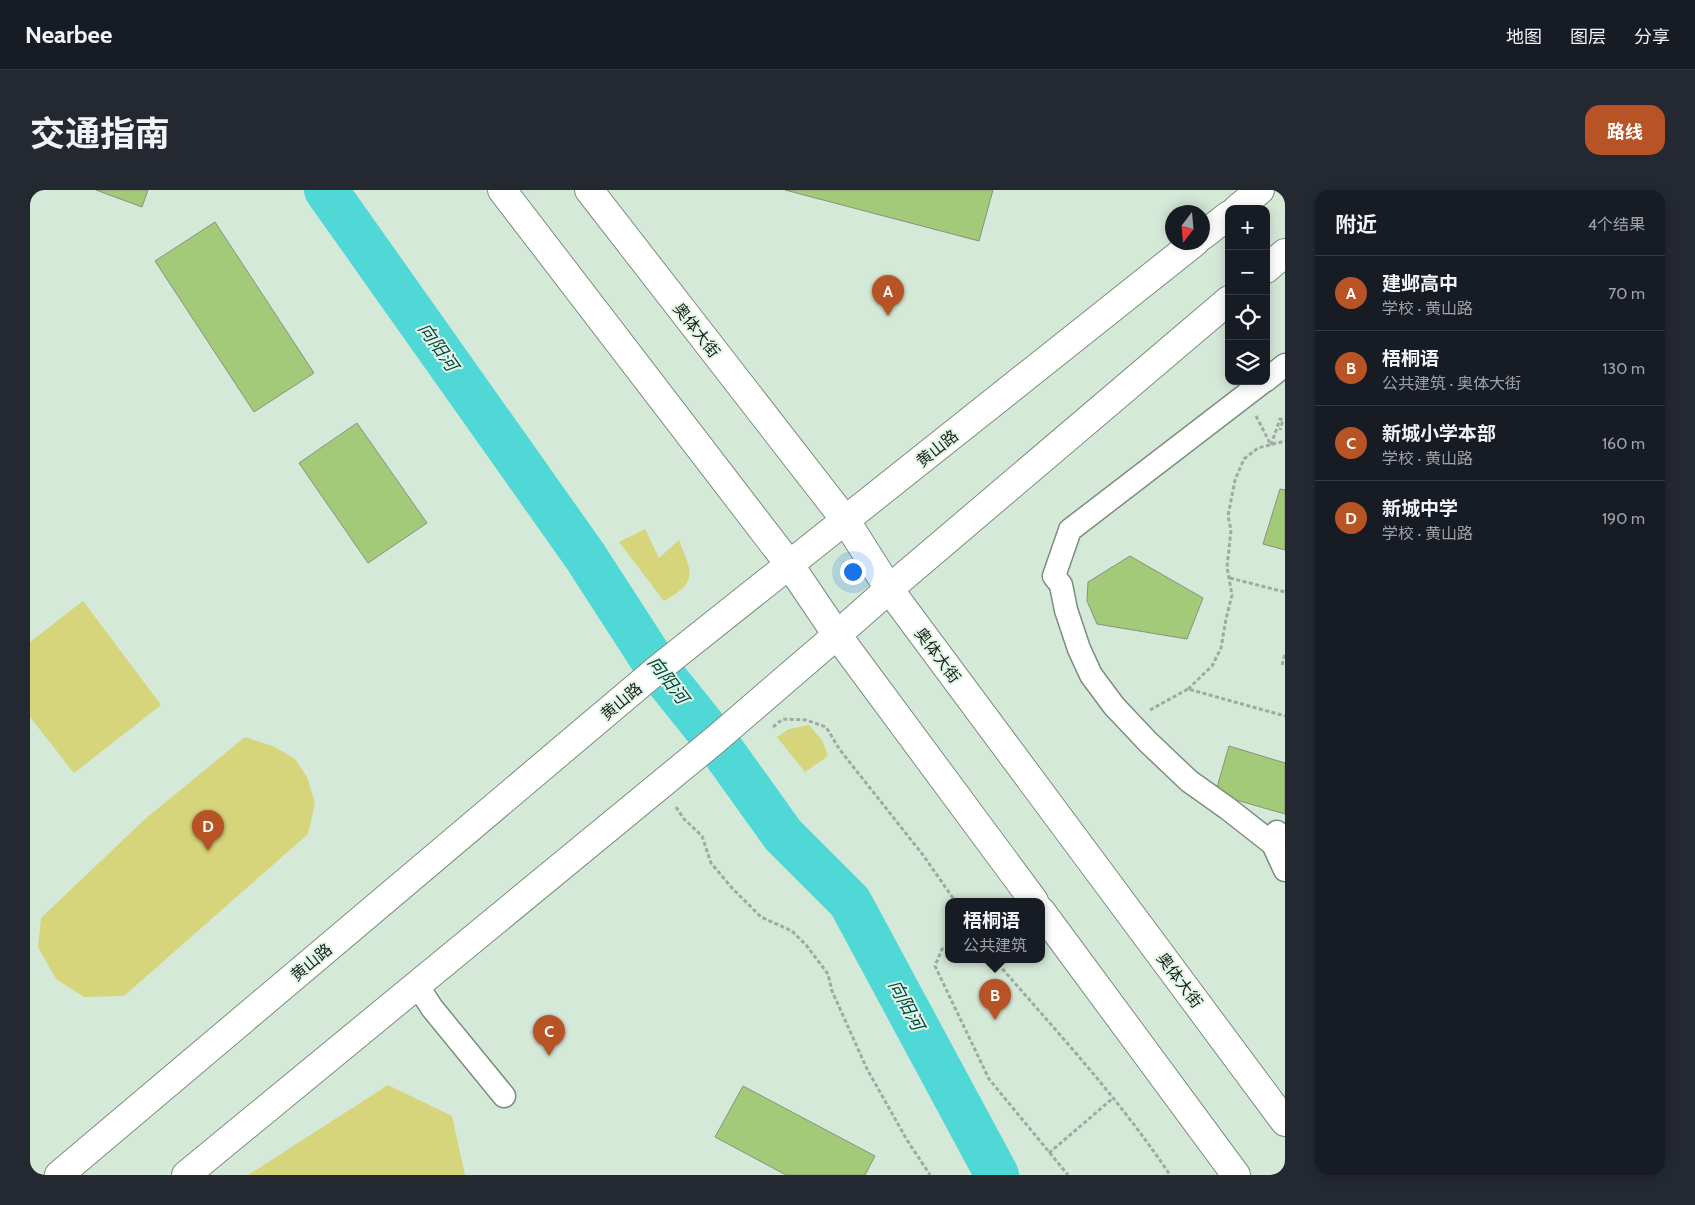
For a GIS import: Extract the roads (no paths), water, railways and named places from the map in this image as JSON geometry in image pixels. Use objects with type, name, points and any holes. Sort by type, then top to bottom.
[{"type":"main road","points":[[502,190],[789,564],[837,635],[1032,898]]},
{"type":"main road","name":"奥体大街","points":[[589,190],[846,521],[889,588],[1285,1122]]},
{"type":"main road","points":[[1242,205],[1260,190]]},
{"type":"main road","points":[[1210,230],[1225,218]]},
{"type":"main road","name":"黄山路","points":[[59,1175],[650,676],[1185,250]]},
{"type":"main road","points":[[1270,265],[1285,253]]},
{"type":"main road","points":[[186,1175],[715,740],[889,588],[1225,303]]},
{"type":"main road","points":[[1045,916],[1236,1175]]},
{"type":"street","points":[[1274,377],[1246,395],[1070,530],[1054,576],[1061,585],[1078,649],[1091,675],[1114,706],[1189,781],[1227,808],[1279,839],[1285,870]]},
{"type":"street","points":[[417,985],[432,1008],[504,1096]]},
{"type":"waterway","name":"向阳河","points":[[326,190],[585,556],[658,669],[715,740],[783,835],[850,902],[997,1175]]},
{"type":"place","name":"建邺高中","points":[[888,316]]},
{"type":"place","name":"新城中学","points":[[208,851]]},
{"type":"place","name":"梧桐语","points":[[995,1020]]},
{"type":"place","name":"新城小学本部","points":[[549,1056]]}]
